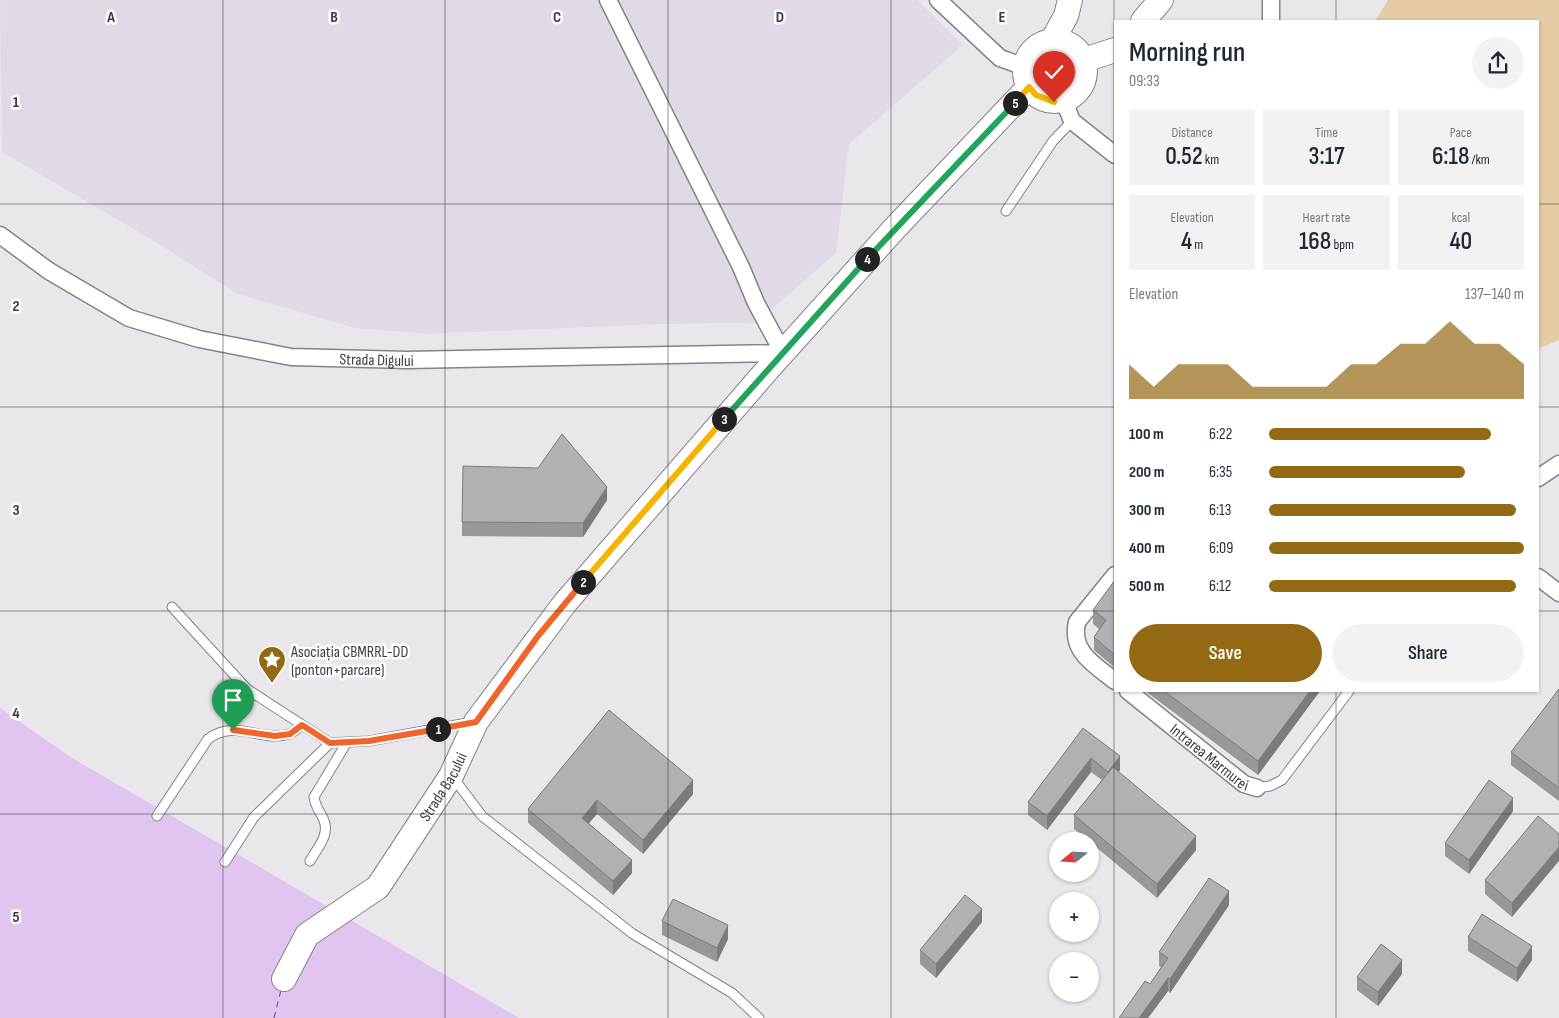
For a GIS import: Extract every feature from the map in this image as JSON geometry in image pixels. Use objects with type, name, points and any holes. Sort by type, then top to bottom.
[{"type":"street","points":[[608,0],[741,267],[756,304],[783,353]]},
{"type":"street","points":[[938,0],[1000,58],[1027,77],[1044,100],[1068,111],[1114,154]]},
{"type":"street","points":[[1052,41],[1066,16],[1070,0]]},
{"type":"street","points":[[1144,20],[1161,0]]},
{"type":"street","points":[[1271,0],[1271,20]]},
{"type":"street","points":[[1027,77],[1034,49],[1052,41],[1071,45],[1084,60],[1086,70],[1082,85],[1073,96],[1068,111]]},
{"type":"street","points":[[1084,60],[1114,50]]},
{"type":"street","name":"Strada Bacului","points":[[284,979],[307,935],[378,887],[451,776],[476,722],[565,603],[1027,77]]},
{"type":"street","name":"Strada Digului","points":[[0,235],[49,271],[129,318],[199,339],[292,356],[407,360],[783,353]]},
{"type":"street","points":[[1539,477],[1559,464]]},
{"type":"street","points":[[1114,576],[1077,622],[1075,632],[1082,655],[1114,680]]},
{"type":"street","points":[[1539,578],[1559,594]]},
{"type":"street","name":"Intrarea Marmurei","points":[[1129,692],[1244,784],[1257,788]]},
{"type":"lane","points":[[1006,210],[1053,141],[1068,111]]},
{"type":"lane","points":[[172,607],[247,689],[330,743],[369,741],[476,722]]},
{"type":"lane","name":"Intrarea Marmurei","points":[[1257,788],[1270,786],[1282,780],[1348,692]]},
{"type":"lane","points":[[157,816],[208,740],[217,732],[233,730],[275,736],[290,734],[302,725]]},
{"type":"lane","points":[[310,861],[326,836],[326,824],[315,806],[314,797],[347,742]]},
{"type":"lane","points":[[225,862],[254,817],[330,743]]},
{"type":"lane","points":[[451,776],[482,816],[633,934],[732,993],[759,1018]]},
{"type":"shaded area","points":[[0,0],[917,0],[963,45],[849,144],[836,253],[756,323],[661,324],[426,334],[355,328],[238,294],[149,238],[2,152]]},
{"type":"shaded area","points":[[1388,0],[1559,0],[1559,340],[1539,349],[1539,20],[1376,20]]},
{"type":"shaded area","points":[[0,708],[72,758],[519,1018],[0,1018]]},
{"type":"building","points":[[562,434],[607,487],[583,523],[462,522],[463,466],[538,468]]},
{"type":"building","points":[[1114,581],[1114,654],[1094,637],[1106,620],[1093,610]]},
{"type":"building","points":[[1559,689],[1559,788],[1511,752]]},
{"type":"building","points":[[1165,692],[1309,692],[1258,761]]},
{"type":"building","points":[[609,710],[693,780],[643,840],[597,800],[582,818],[632,860],[613,881],[528,809]]},
{"type":"building","points":[[1083,728],[1120,756],[1108,772],[1091,758],[1047,816],[1028,802]]},
{"type":"building","points":[[1113,767],[1196,836],[1157,884],[1099,836],[1099,832],[1094,832],[1074,815]]},
{"type":"building","points":[[1489,780],[1513,798],[1469,860],[1445,843]]},
{"type":"building","points":[[1538,816],[1559,834],[1559,847],[1512,903],[1485,880]]},
{"type":"building","points":[[1209,878],[1229,891],[1170,979],[1168,978],[1139,1018],[1119,1018],[1145,981],[1150,984],[1168,958],[1159,952]]},
{"type":"building","points":[[965,895],[982,909],[936,964],[920,950]]},
{"type":"building","points":[[673,899],[728,925],[717,948],[662,921]]},
{"type":"building","points":[[1482,914],[1532,946],[1517,968],[1468,937]]},
{"type":"building","points":[[1381,944],[1402,960],[1378,992],[1357,977]]},
{"type":"ferry route","points":[[274,1018],[281,990]]},
{"type":"place","name":"Asociația CBMRRL-DD (ponton+parcare)","points":[[272,684]]},
{"type":"route","points":[[233,730],[275,736],[290,734],[302,725],[330,743],[369,741],[476,722],[538,636],[565,603],[768,369],[895,228],[1029,87],[1044,100],[1054,102]]}]
